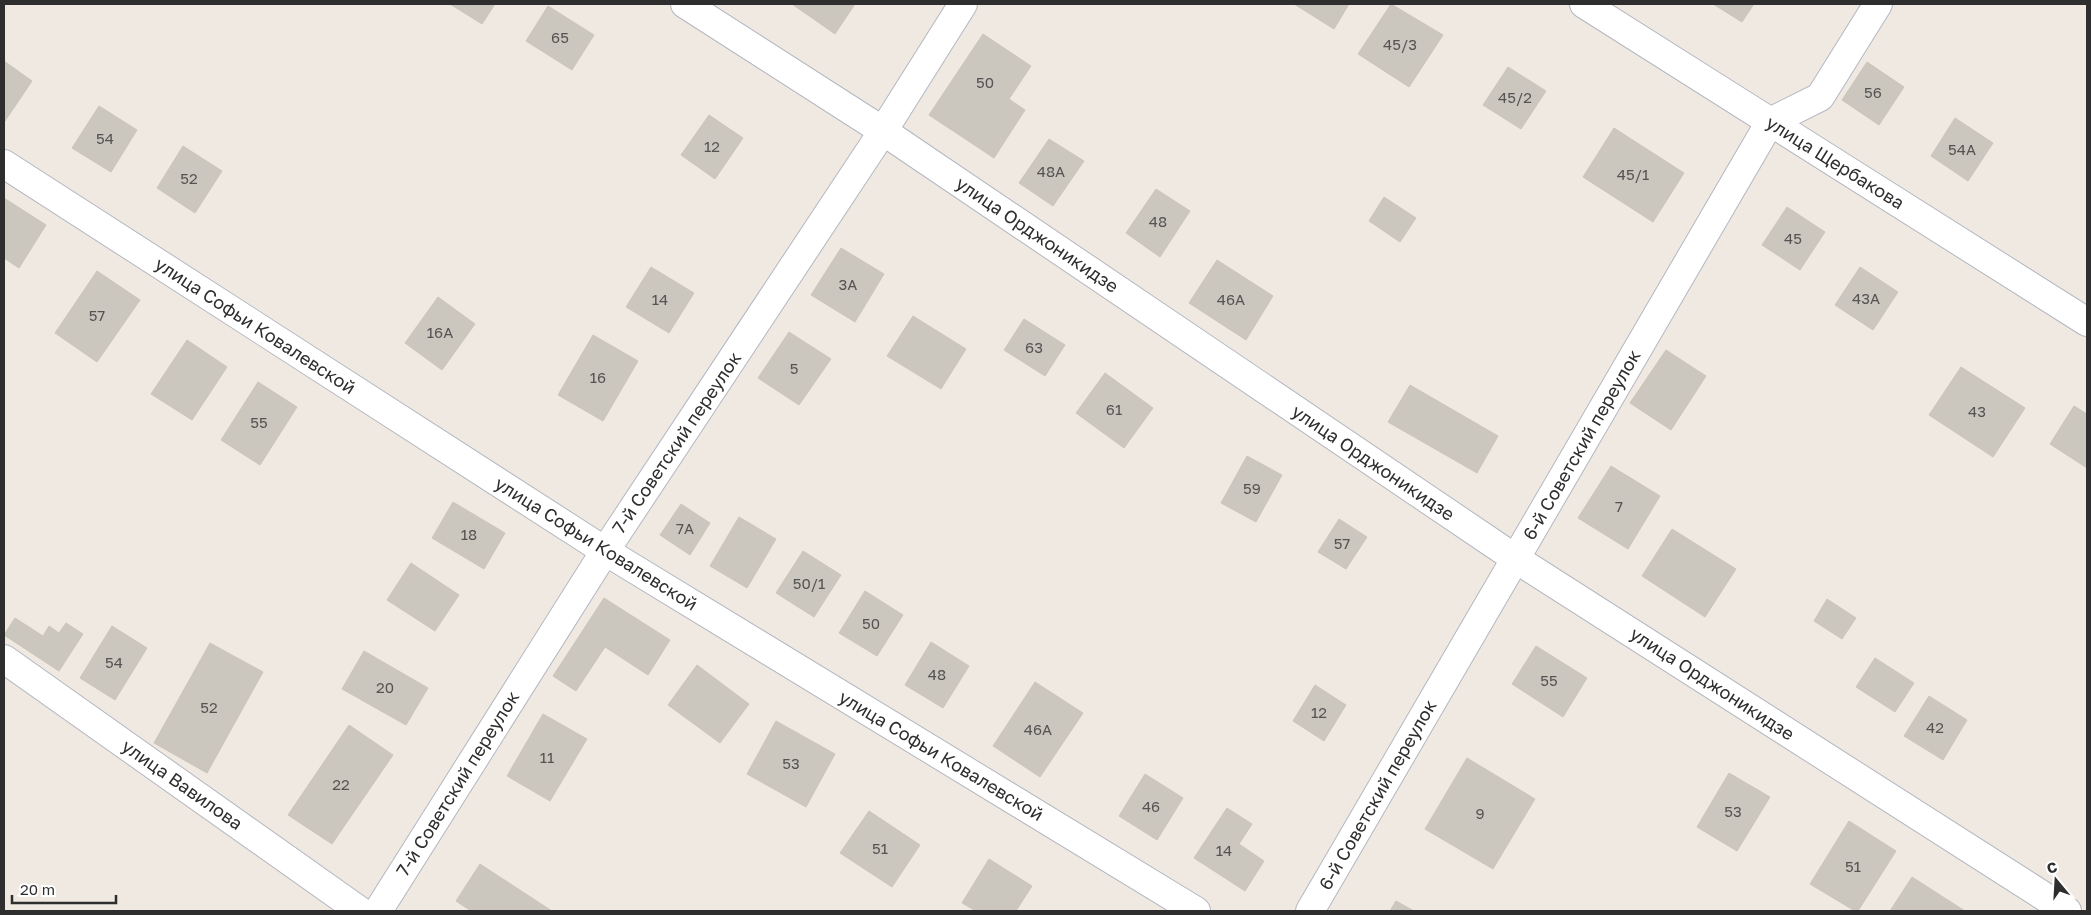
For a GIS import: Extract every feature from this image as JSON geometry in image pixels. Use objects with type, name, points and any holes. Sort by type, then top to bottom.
[{"type":"street","name":"улица Орджоникидзе","points":[[685,4],[883,131],[1516,559],[2067,911]]},
{"type":"street","name":"7-й Советский переулок","points":[[378,911],[605,552],[883,131],[963,4]]},
{"type":"street","name":"улица Щербакова","points":[[1584,4],[2087,322]]},
{"type":"street","points":[[1770,122],[1820,98],[1878,4]]},
{"type":"street","name":"6-й Советский переулок","points":[[1310,911],[1770,122]]},
{"type":"street","name":"улица Софьи Ковалевской","points":[[4,164],[605,552],[1196,911]]},
{"type":"street","name":"улица Вавилова","points":[[4,658],[360,911]]},
{"type":"building","points":[[450,4],[495,4],[482,24]]},
{"type":"building","points":[[792,4],[855,4],[835,34]]},
{"type":"building","points":[[1294,4],[1349,4],[1334,29]]},
{"type":"building","points":[[1391,4],[1443,35],[1409,87],[1358,54]]},
{"type":"building","points":[[1713,4],[1754,4],[1742,22]]},
{"type":"building","points":[[548,6],[594,35],[572,70],[526,41]]},
{"type":"building","points":[[983,34],[1031,66],[1009,99],[1025,110],[994,158],[929,115]]},
{"type":"building","points":[[4,61],[32,81],[5,121],[4,120]]},
{"type":"building","points":[[1867,62],[1904,87],[1879,125],[1842,100]]},
{"type":"building","points":[[1508,67],[1546,91],[1521,129],[1483,105]]},
{"type":"building","points":[[99,106],[137,130],[111,172],[72,148]]},
{"type":"building","points":[[709,115],[743,138],[715,179],[681,155]]},
{"type":"building","points":[[1955,118],[1993,143],[1968,181],[1931,156]]},
{"type":"building","points":[[1614,128],[1684,173],[1653,222],[1583,177]]},
{"type":"building","points":[[1049,139],[1084,161],[1053,206],[1019,183]]},
{"type":"building","points":[[183,146],[222,171],[195,213],[157,188]]},
{"type":"building","points":[[1156,189],[1190,211],[1160,257],[1126,233]]},
{"type":"building","points":[[1384,197],[1416,218],[1400,242],[1369,221]]},
{"type":"building","points":[[4,198],[46,225],[19,268],[4,258]]},
{"type":"building","points":[[1787,207],[1825,232],[1800,270],[1762,245]]},
{"type":"building","points":[[841,248],[884,274],[855,322],[811,295]]},
{"type":"building","points":[[1217,260],[1273,296],[1246,340],[1189,303]]},
{"type":"building","points":[[651,267],[694,293],[669,333],[626,307]]},
{"type":"building","points":[[1860,267],[1898,292],[1873,330],[1835,305]]},
{"type":"building","points":[[97,271],[140,300],[97,362],[55,333]]},
{"type":"building","points":[[438,297],[475,324],[442,370],[405,343]]},
{"type":"building","points":[[913,316],[966,349],[941,389],[887,356]]},
{"type":"building","points":[[1024,319],[1065,345],[1045,376],[1004,350]]},
{"type":"building","points":[[789,332],[831,359],[799,405],[758,378]]},
{"type":"building","points":[[593,335],[638,361],[603,421],[558,395]]},
{"type":"building","points":[[187,340],[227,367],[192,420],[151,394]]},
{"type":"building","points":[[1666,350],[1706,376],[1671,430],[1630,403]]},
{"type":"building","points":[[1961,367],[2025,408],[1993,457],[1929,415]]},
{"type":"building","points":[[1105,373],[1153,408],[1124,448],[1076,413]]},
{"type":"building","points":[[258,382],[297,407],[260,465],[221,440]]},
{"type":"building","points":[[1410,385],[1498,436],[1477,473],[1388,422]]},
{"type":"building","points":[[2074,406],[2087,414],[2087,468],[2050,444]]},
{"type":"building","points":[[1247,456],[1282,475],[1256,522],[1221,503]]},
{"type":"building","points":[[1611,466],[1660,496],[1628,549],[1578,518]]},
{"type":"building","points":[[453,502],[505,533],[484,569],[432,538]]},
{"type":"building","points":[[681,504],[710,523],[690,555],[660,535]]},
{"type":"building","points":[[739,517],[776,539],[747,588],[710,566]]},
{"type":"building","points":[[1339,519],[1367,537],[1346,569],[1318,552]]},
{"type":"building","points":[[1672,529],[1736,569],[1705,617],[1642,576]]},
{"type":"building","points":[[803,551],[841,575],[814,617],[776,593]]},
{"type":"building","points":[[411,563],[459,595],[435,631],[387,600]]},
{"type":"building","points":[[865,591],[903,615],[877,656],[839,633]]},
{"type":"building","points":[[604,598],[670,640],[648,675],[605,647],[576,691],[553,676]]},
{"type":"building","points":[[1827,599],[1856,618],[1842,639],[1814,621]]},
{"type":"building","points":[[15,618],[43,636],[49,626],[59,633],[66,623],[83,634],[59,671],[4,635]]},
{"type":"building","points":[[112,626],[147,648],[115,700],[80,678]]},
{"type":"building","points":[[931,642],[969,666],[943,708],[905,685]]},
{"type":"building","points":[[210,643],[263,672],[207,773],[154,743]]},
{"type":"building","points":[[1536,646],[1587,678],[1563,717],[1512,684]]},
{"type":"building","points":[[364,651],[428,688],[406,725],[342,689]]},
{"type":"building","points":[[1875,658],[1914,683],[1895,712],[1856,687]]},
{"type":"building","points":[[697,665],[749,704],[720,743],[668,705]]},
{"type":"building","points":[[1035,682],[1083,713],[1040,777],[993,746]]},
{"type":"building","points":[[1315,685],[1346,705],[1324,741],[1293,721]]},
{"type":"building","points":[[1929,696],[1967,720],[1943,760],[1904,736]]},
{"type":"building","points":[[543,714],[587,739],[550,801],[507,776]]},
{"type":"building","points":[[776,721],[835,754],[806,807],[747,774]]},
{"type":"building","points":[[349,725],[393,755],[332,844],[288,815]]},
{"type":"building","points":[[1467,758],[1535,799],[1493,869],[1425,829]]},
{"type":"building","points":[[1729,773],[1770,797],[1737,851],[1697,827]]},
{"type":"building","points":[[1145,774],[1183,798],[1157,840],[1119,816]]},
{"type":"building","points":[[1227,808],[1252,824],[1239,844],[1264,861],[1245,891],[1194,858]]},
{"type":"building","points":[[869,811],[920,845],[892,887],[840,853]]},
{"type":"building","points":[[1849,821],[1896,851],[1858,911],[1810,884]]},
{"type":"building","points":[[989,859],[1032,886],[1016,911],[976,911],[962,903]]},
{"type":"building","points":[[480,864],[552,911],[471,911],[456,901]]},
{"type":"building","points":[[1912,877],[1965,911],[1890,911]]},
{"type":"building","points":[[1396,901],[1414,911],[1390,911]]}]
